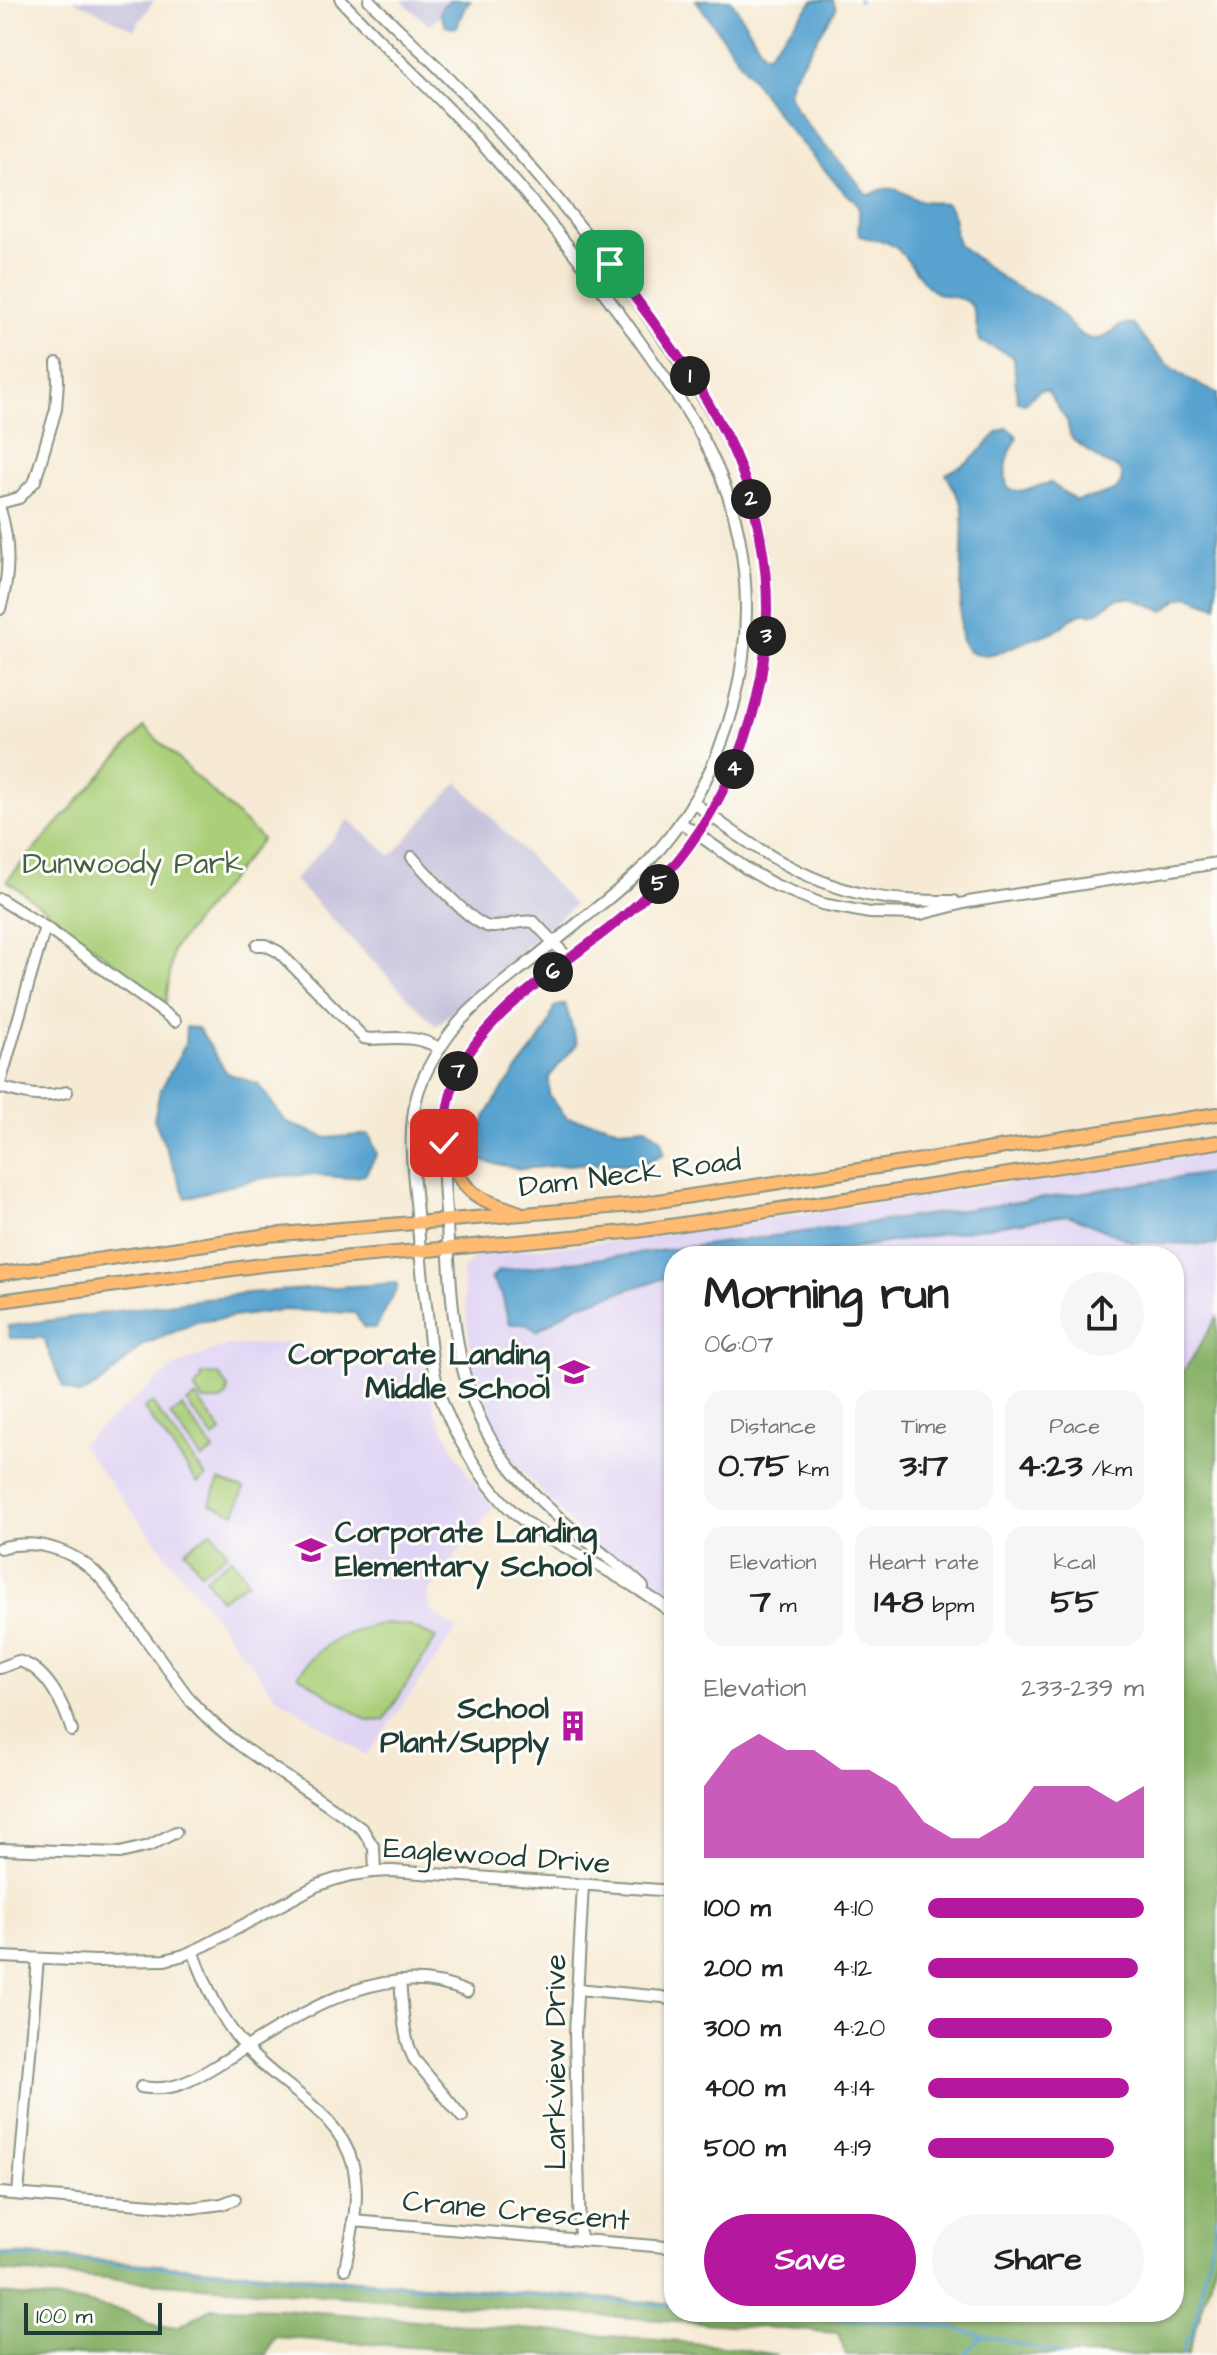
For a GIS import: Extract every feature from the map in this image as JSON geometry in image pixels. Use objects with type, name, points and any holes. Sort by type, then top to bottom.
[{"type":"main road","name":"Dam Neck Road","points":[[0,1274],[227,1240],[633,1205],[1217,1114]]},
{"type":"main road","points":[[445,1128],[453,1164],[466,1186],[481,1198],[523,1214]]},
{"type":"main road","name":"Dam Neck Road","points":[[0,1301],[225,1269],[637,1231],[1217,1142]]},
{"type":"street","points":[[341,0],[515,182],[593,277],[698,427],[721,475],[739,539],[747,620],[741,674],[726,734],[693,802],[647,863],[612,895],[482,998],[452,1030],[439,1048],[417,1096],[414,1117],[413,1159],[431,1358],[438,1389],[454,1426],[500,1499],[532,1527],[662,1605]]},
{"type":"street","points":[[369,0],[443,72],[557,198],[646,313],[717,418],[744,477],[761,539],[768,597],[760,687],[742,750],[711,816],[670,873],[647,896],[520,999],[479,1039],[455,1080],[445,1128],[443,1168],[457,1340],[463,1370],[480,1421],[492,1442],[532,1492],[662,1605]]},
{"type":"street","points":[[429,89],[443,72]]},
{"type":"street","points":[[593,277],[610,264]]},
{"type":"street","points":[[0,609],[8,556],[0,506],[19,498],[35,481],[56,409],[57,363]]},
{"type":"street","points":[[693,802],[781,862],[821,881],[898,900],[968,902]]},
{"type":"street","points":[[680,822],[767,881],[830,906],[870,913],[921,914],[968,902],[1217,863]]},
{"type":"street","points":[[412,857],[481,925],[497,927],[531,921],[569,959]]},
{"type":"street","points":[[0,899],[45,927],[175,1021]]},
{"type":"street","points":[[45,927],[0,1085],[33,1096],[67,1092]]},
{"type":"street","points":[[257,945],[265,945],[279,952],[364,1038],[409,1038],[439,1048]]},
{"type":"street","points":[[0,1548],[20,1544],[43,1545],[68,1553],[91,1568],[206,1718],[241,1747],[363,1830],[374,1848],[375,1871]]},
{"type":"street","points":[[0,1668],[18,1661],[34,1667],[57,1697],[72,1731]]},
{"type":"street","points":[[0,1849],[120,1853],[149,1846],[176,1832]]},
{"type":"street","name":"Eaglewood Drive","points":[[0,1957],[165,1960],[193,1951],[316,1886],[347,1875],[375,1871],[664,1890]]},
{"type":"street","name":"Larkview Drive","points":[[580,2239],[575,2047],[583,1885]]},
{"type":"street","points":[[193,1951],[220,2015],[245,2048],[323,2116],[350,2155],[357,2194],[345,2269]]},
{"type":"street","points":[[18,2194],[38,1959]]},
{"type":"street","points":[[400,1981],[409,2049],[462,2117]]},
{"type":"street","points":[[141,2087],[165,2089],[177,2086],[350,1991],[400,1981],[438,1982],[467,1992]]},
{"type":"street","points":[[577,1989],[664,1997]]},
{"type":"street","points":[[0,2193],[191,2208],[214,2206],[235,2199]]},
{"type":"street","name":"Crane Crescent","points":[[353,2221],[664,2247]]},
{"type":"shaded area","points":[[74,0],[154,0],[134,30]]},
{"type":"shaded area","points":[[401,0],[454,0],[430,26]]},
{"type":"shaded area","points":[[458,782],[574,905],[436,1026],[294,880],[349,820],[391,856]]},
{"type":"shaded area","name":"Corporate Landing Middle School","points":[[1217,1152],[1217,1317],[1184,1370],[1184,1246],[664,1246],[664,1600],[580,1533],[503,1450],[480,1402],[471,1357],[462,1272],[474,1257],[480,1253],[621,1241]]},
{"type":"shaded area","name":"Corporate Landing Elementary School","points":[[292,1342],[344,1364],[375,1368],[391,1364],[424,1343],[434,1410],[464,1469],[493,1508],[428,1592],[429,1609],[457,1630],[366,1756],[275,1695],[80,1444],[173,1368],[227,1346]]},
{"type":"green space","name":"Dunwoody Park","points":[[144,727],[262,839],[173,949],[166,1003],[7,880]]},
{"type":"green space","points":[[1217,1317],[1217,2258],[1188,2355],[846,2355],[838,2333],[689,2322],[1184,2322],[1184,1370]]},
{"type":"green space","points":[[205,1374],[219,1375],[228,1387],[227,1396],[221,1401],[204,1401],[195,1390]]},
{"type":"green space","points":[[196,1397],[222,1432],[213,1438],[187,1403]]},
{"type":"green space","points":[[152,1403],[206,1477],[198,1483],[144,1409]]},
{"type":"green space","points":[[182,1407],[214,1451],[202,1459],[170,1415]]},
{"type":"green space","points":[[219,1480],[244,1489],[235,1513],[210,1504]]},
{"type":"green space","points":[[212,1531],[228,1553],[201,1573],[185,1550]]},
{"type":"green space","points":[[232,1558],[248,1581],[221,1600],[205,1578]]},
{"type":"green space","points":[[385,1623],[409,1626],[436,1638],[384,1720],[368,1721],[298,1675],[325,1646],[346,1634]]},
{"type":"green space","points":[[0,2253],[664,2303],[664,2320],[0,2271]]},
{"type":"green space","points":[[0,2294],[81,2302],[126,2312],[158,2327],[179,2326],[212,2308],[281,2309],[717,2345],[777,2355],[520,2355],[275,2337],[266,2355],[0,2355]]},
{"type":"water","points":[[450,0],[471,0],[457,27],[452,28],[446,26],[440,14],[442,7]]},
{"type":"water","points":[[696,0],[731,0],[767,55],[814,0],[833,0],[836,9],[792,78],[788,93],[813,132],[866,194],[885,188],[898,190],[917,200],[947,204],[959,245],[1008,282],[1051,305],[1077,332],[1094,339],[1104,337],[1122,325],[1133,324],[1169,365],[1217,393],[1217,606],[1189,596],[1179,599],[1164,611],[1135,600],[1122,599],[1095,613],[1079,614],[1057,630],[1002,651],[983,655],[967,650],[960,629],[963,511],[946,474],[970,461],[998,432],[1007,428],[1017,439],[1006,469],[1008,488],[1024,491],[1051,483],[1076,501],[1116,490],[1122,477],[1119,469],[1103,462],[1073,440],[1067,421],[1047,390],[1040,390],[1025,403],[1017,401],[1014,358],[981,342],[974,309],[968,302],[932,290],[891,244],[859,235],[859,207],[785,125]]},
{"type":"water","points":[[565,1004],[577,1044],[549,1077],[549,1095],[567,1118],[619,1129],[646,1127],[662,1140],[664,1154],[642,1164],[579,1164],[521,1169],[477,1160],[477,1142],[490,1108],[546,1030],[554,1007]]},
{"type":"water","points":[[186,1027],[198,1028],[227,1073],[258,1084],[286,1122],[327,1138],[369,1134],[377,1154],[365,1175],[273,1177],[186,1198],[154,1119],[160,1091],[185,1045]]},
{"type":"water","points":[[1217,1172],[1217,1245],[1133,1242],[1068,1215],[865,1246],[693,1246],[858,1224]]},
{"type":"water","points":[[664,1250],[664,1278],[576,1306],[537,1331],[526,1324],[509,1324],[502,1295],[491,1279],[498,1271]]},
{"type":"water","points":[[397,1283],[376,1328],[364,1328],[355,1313],[283,1310],[197,1322],[143,1345],[103,1382],[79,1395],[63,1387],[43,1338],[10,1338],[8,1326],[247,1293]]},
{"type":"waterway","points":[[1183,2355],[1186,2340],[1192,2336],[1217,2216]]},
{"type":"waterway","points":[[0,2255],[664,2305]]},
{"type":"waterway","points":[[880,2322],[947,2327],[1065,2355]]},
{"type":"waterway","points":[[965,2355],[981,2337]]},
{"type":"place","name":"Corporate Landing Middle School","points":[[574,1372]]},
{"type":"place","name":"Corporate Landing Elementary School","points":[[311,1550]]},
{"type":"place","name":"School Plant/Supply","points":[[573,1726]]},
{"type":"route","points":[[444,1143],[445,1122],[455,1080],[479,1039],[520,999],[647,896],[670,873],[711,816],[747,737],[760,687],[768,597],[761,539],[744,477],[717,418],[610,264]]}]
